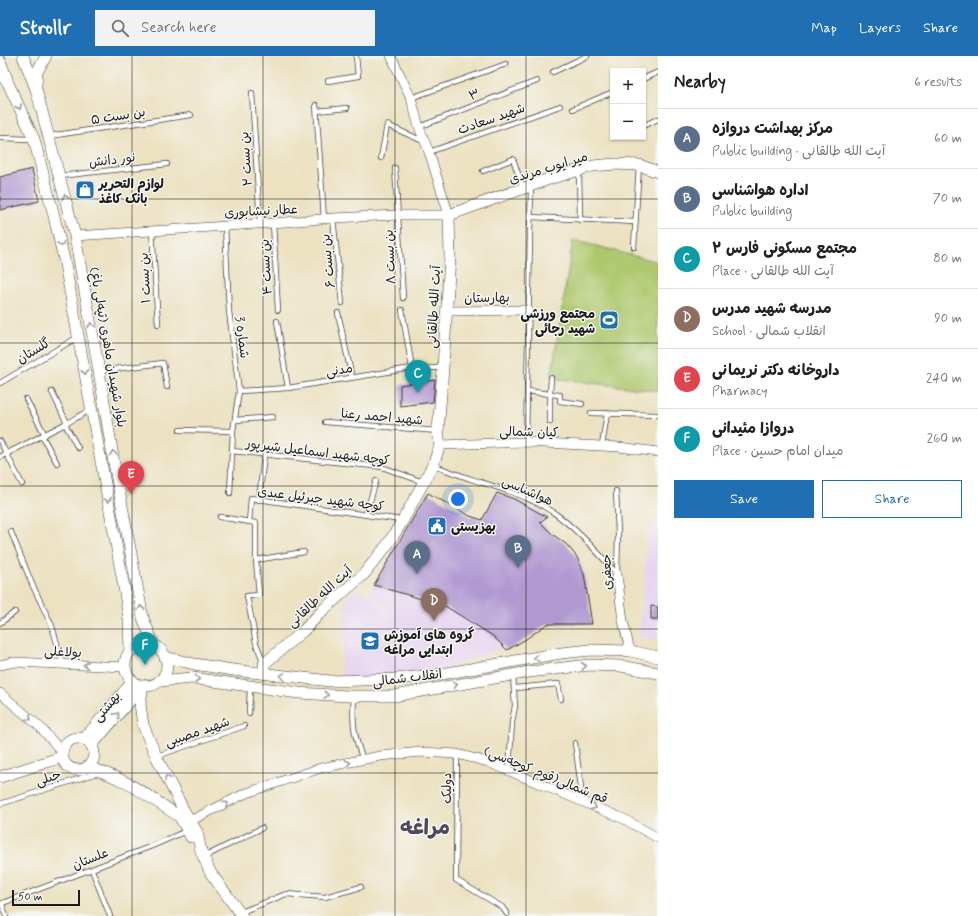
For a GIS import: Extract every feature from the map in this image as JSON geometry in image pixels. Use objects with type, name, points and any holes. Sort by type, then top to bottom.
[{"type":"street","name":"بلوار شهیدان ماهری (تپه‌لی باغ)","points":[[23,56],[36,89],[75,236],[100,372],[114,463],[143,618],[154,645]]},
{"type":"street","points":[[36,89],[37,72],[46,56]]},
{"type":"street","name":"آیت الله طالقانی","points":[[264,668],[323,610],[364,574],[388,544],[424,483],[433,465],[440,445],[438,431],[450,257],[449,215],[429,152],[419,127],[411,98],[391,56]]},
{"type":"street","points":[[0,61],[8,83],[34,139],[55,219],[78,337],[129,620],[130,651]]},
{"type":"street","points":[[0,74],[8,83]]},
{"type":"street","points":[[34,139],[35,136],[40,133],[49,136]]},
{"type":"street","name":"میر ایوب مرندی","points":[[449,215],[527,187],[593,166],[615,164],[639,165],[658,172]]},
{"type":"street","name":"عطار نیشابوری","points":[[75,236],[329,218],[398,215],[449,215]]},
{"type":"street","name":"بهارستان","points":[[447,311],[528,310]]},
{"type":"street","name":"کیان شمالی","points":[[440,445],[526,442],[619,447],[658,452]]},
{"type":"street","name":"جعفری","points":[[617,574],[623,621],[630,651]]},
{"type":"street","points":[[141,644],[154,645],[165,657],[167,664],[166,670],[159,681],[151,685],[138,683],[126,673],[125,668],[127,656],[130,651],[141,644]]},
{"type":"street","name":"انقلاب شمالی","points":[[165,657],[194,664],[264,668],[286,676],[330,681],[394,679],[436,675],[569,652],[590,650],[630,651],[658,657]]},
{"type":"street","name":"بولاغلی","points":[[0,665],[14,662],[125,668]]},
{"type":"street","name":"انقلاب شمالی","points":[[159,681],[192,678],[299,693],[354,696],[394,696],[513,675],[589,665],[621,666],[658,673]]},
{"type":"street","points":[[138,683],[143,726],[156,756],[203,854],[210,872],[241,914]]},
{"type":"street","name":"بهشتی","points":[[88,742],[138,683]]},
{"type":"street","points":[[0,692],[40,727],[62,754],[67,766],[77,770],[87,767],[102,771],[126,782],[189,825]]},
{"type":"street","points":[[0,777],[62,754],[66,743],[74,738],[88,742],[94,750],[93,760],[87,767]]},
{"type":"street","name":"قم شمالی(قوم کوچه‌سی)","points":[[189,825],[244,794],[321,768],[380,756],[421,752],[457,754],[488,762],[624,820],[658,838]]},
{"type":"lane","points":[[328,81],[358,76],[356,56]]},
{"type":"lane","points":[[553,72],[587,56]]},
{"type":"lane","points":[[411,98],[506,64]]},
{"type":"lane","points":[[646,78],[658,72]]},
{"type":"lane","name":"۳","points":[[419,127],[538,81]]},
{"type":"lane","name":"بن بست ۲","points":[[252,93],[260,223]]},
{"type":"lane","points":[[573,109],[610,93]]},
{"type":"lane","points":[[316,105],[329,218]]},
{"type":"lane","name":"شهید سعادت","points":[[429,152],[560,106]]},
{"type":"lane","points":[[317,111],[347,108]]},
{"type":"lane","name":"بن بست ۵","points":[[49,136],[191,115]]},
{"type":"lane","points":[[646,125],[658,120]]},
{"type":"lane","points":[[380,158],[388,125],[425,142]]},
{"type":"lane","points":[[0,138],[34,139]]},
{"type":"lane","points":[[483,171],[513,160],[527,187],[531,217],[526,442]]},
{"type":"lane","name":"نور دانش","points":[[59,176],[167,164]]},
{"type":"lane","points":[[634,246],[639,165]]},
{"type":"lane","name":"بن بست ۸","points":[[395,168],[403,298]]},
{"type":"lane","points":[[579,170],[580,220]]},
{"type":"lane","points":[[531,217],[635,222]]},
{"type":"lane","name":"بن بست ۶","points":[[329,218],[342,303]]},
{"type":"lane","name":"بن بست ۴","points":[[273,223],[278,310]]},
{"type":"lane","name":"شماره 3","points":[[225,225],[229,311],[239,391],[233,431],[230,494]]},
{"type":"lane","name":"بن بست ۱","points":[[152,230],[158,324]]},
{"type":"lane","points":[[402,310],[412,368]]},
{"type":"lane","points":[[338,313],[352,378]]},
{"type":"lane","points":[[277,321],[288,388]]},
{"type":"lane","name":"گلستان","points":[[0,383],[78,337]]},
{"type":"lane","points":[[100,372],[163,363],[167,387]]},
{"type":"lane","name":"مدنی","points":[[239,391],[288,388],[412,368],[443,368]]},
{"type":"lane","points":[[550,422],[551,378]]},
{"type":"lane","points":[[527,391],[560,395],[560,401],[582,404]]},
{"type":"lane","points":[[52,392],[78,448]]},
{"type":"lane","points":[[26,399],[57,463]]},
{"type":"lane","points":[[0,457],[66,424],[91,409]]},
{"type":"lane","points":[[592,413],[658,415]]},
{"type":"lane","points":[[602,446],[607,413]]},
{"type":"lane","points":[[235,420],[273,417]]},
{"type":"lane","name":"شهید احمد رعنا","points":[[325,422],[438,431]]},
{"type":"lane","points":[[180,430],[233,431]]},
{"type":"lane","points":[[0,442],[22,484]]},
{"type":"lane","name":"کوچه شهید اسماعیل شیرپور","points":[[232,451],[382,467],[424,483]]},
{"type":"lane","points":[[259,500],[264,455]]},
{"type":"lane","name":"هواشناسی","points":[[433,465],[533,501],[553,512],[602,556],[617,574]]},
{"type":"lane","points":[[366,514],[376,481]]},
{"type":"lane","name":"جعفری","points":[[616,491],[618,534],[617,574]]},
{"type":"lane","name":"کوچه شهید جبرئیل عبدی","points":[[249,522],[251,498],[403,520]]},
{"type":"lane","points":[[220,517],[256,523],[256,560],[259,595],[247,596],[256,643],[264,668]]},
{"type":"lane","points":[[11,532],[32,584],[52,626],[63,664]]},
{"type":"lane","points":[[256,560],[304,552]]},
{"type":"lane","points":[[0,623],[15,612]]},
{"type":"lane","points":[[509,771],[515,688],[513,675]]},
{"type":"lane","points":[[515,688],[558,684],[561,699]]},
{"type":"lane","points":[[249,713],[250,686]]},
{"type":"lane","points":[[354,696],[353,719],[363,760]]},
{"type":"lane","name":"شهید مصیبی","points":[[156,756],[244,726]]},
{"type":"lane","points":[[575,743],[581,786],[579,801]]},
{"type":"lane","name":"دولیک","points":[[457,754],[456,880],[502,907],[507,914]]},
{"type":"lane","name":"جبلی","points":[[0,804],[102,771]]},
{"type":"lane","name":"علستان","points":[[1,904],[92,870],[189,825]]},
{"type":"lane","points":[[203,854],[262,828]]},
{"type":"lane","points":[[92,870],[110,916]]},
{"type":"lane","points":[[241,914],[286,894],[325,897],[361,887]]},
{"type":"lane","points":[[1,904],[6,916]]},
{"type":"shaded area","points":[[649,524],[658,525],[658,640],[639,637]]},
{"type":"shaded area","points":[[374,585],[445,606],[493,636],[504,647],[437,672],[341,680],[345,602],[353,590],[369,595]]},
{"type":"green space","name":"مجتمع ورزشی شهید رجائی","points":[[573,240],[658,262],[658,391],[551,378]]},
{"type":"building","points":[[32,169],[39,201],[0,210],[0,177]]},
{"type":"building","points":[[435,380],[433,402],[400,406],[400,385]]},
{"type":"building","points":[[428,493],[470,516],[482,520],[497,493],[514,499],[547,517],[540,522],[552,534],[566,544],[577,557],[584,574],[592,624],[547,624],[507,650],[493,636],[445,606],[374,585]]},
{"type":"building","points":[[651,606],[658,607],[658,619],[651,619]]},
{"type":"place","name":"لوازم التحریر بانک کاغذ","points":[[85,190]]},
{"type":"place","name":"مجتمع ورزشی شهید رجائی","points":[[609,320]]},
{"type":"place","name":"مجتمع مسکونی فارس ۲","points":[[418,393]]},
{"type":"place","name":"داروخانه دكتر نریمانی","points":[[131,494]]},
{"type":"place","name":"بهزیستی","points":[[437,526]]},
{"type":"place","name":"اداره هواشناسی","points":[[518,568]]},
{"type":"place","name":"مرکز بهداشت دروازه","points":[[417,574]]},
{"type":"place","name":"مدرسه شهید مدرس","points":[[434,621]]},
{"type":"place","name":"گروه های آموزش ابتدایی مراغه","points":[[370,641]]},
{"type":"place","name":"دروازا مئیدانی","points":[[145,665]]},
{"type":"district","name":"مراغه","points":[[425,827]]}]
